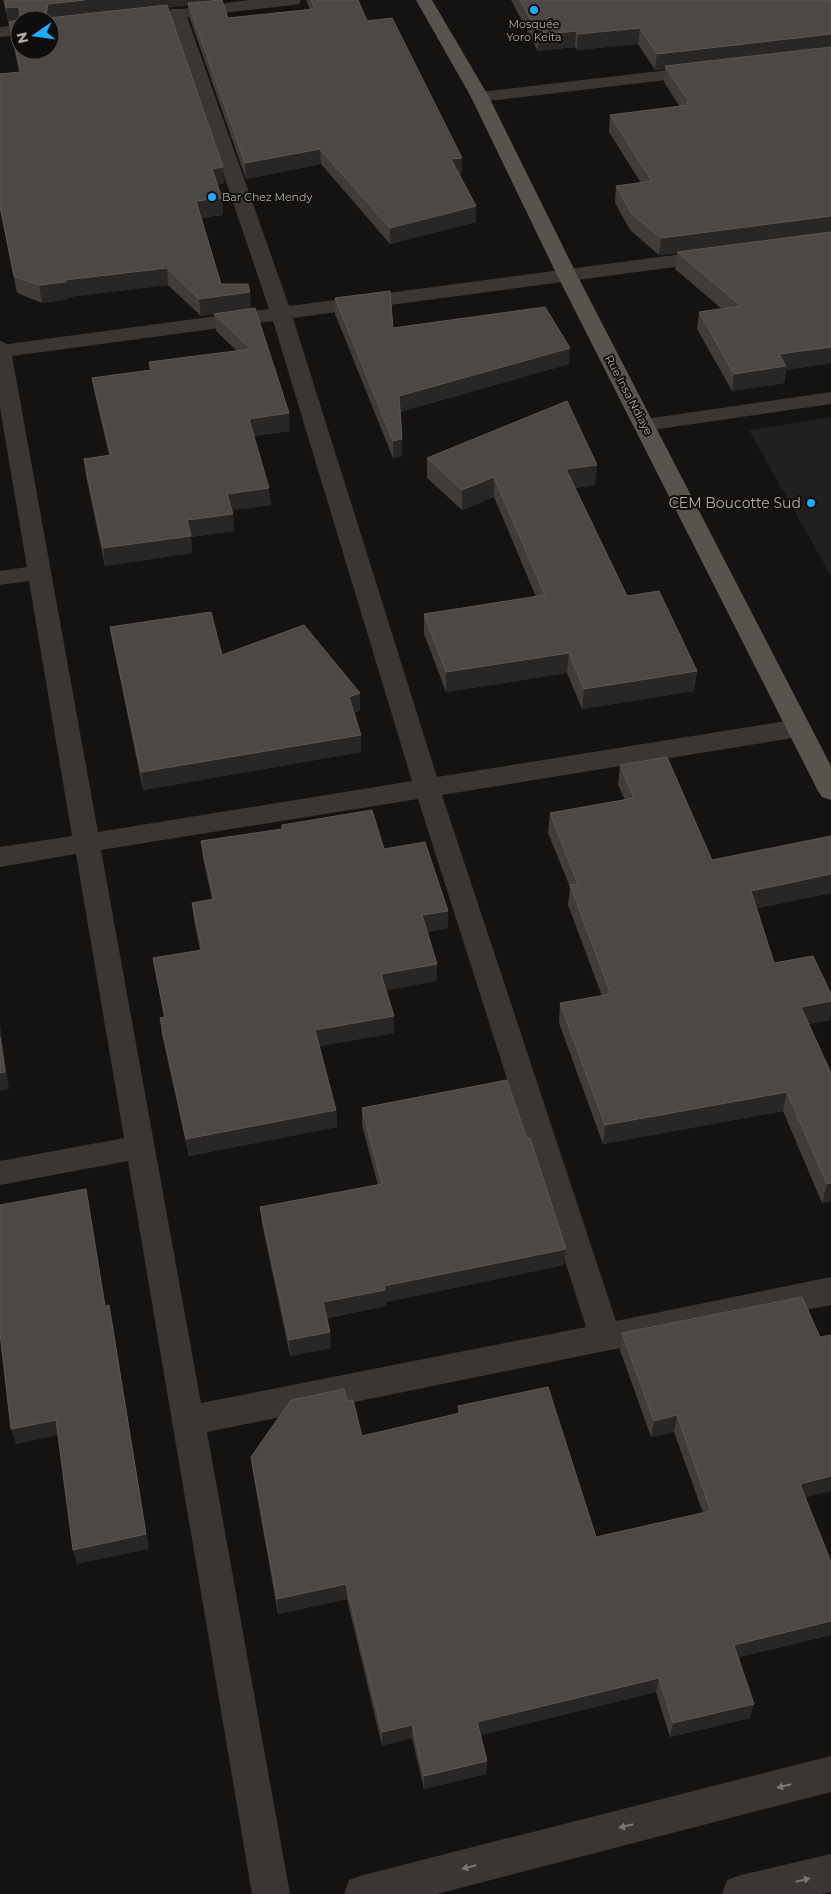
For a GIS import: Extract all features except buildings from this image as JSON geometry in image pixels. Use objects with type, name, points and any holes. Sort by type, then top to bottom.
[{"type":"main road","name":"Rue Insa Ndiaye","points":[[424,0],[480,97],[567,275],[831,791]]},
{"type":"street","points":[[293,0],[168,14],[281,313],[427,788],[605,1337]]},
{"type":"street","points":[[480,97],[714,70]]},
{"type":"street","points":[[270,1894],[0,349],[733,253]]},
{"type":"street","points":[[645,425],[831,398]]},
{"type":"street","points":[[0,578],[40,572]]},
{"type":"street","points":[[0,857],[799,728]]},
{"type":"street","points":[[0,1173],[140,1147]]},
{"type":"street","points":[[188,1421],[831,1291]]},
{"type":"street","points":[[363,1894],[831,1774]]},
{"type":"street","points":[[741,1894],[831,1873]]},
{"type":"shaded area","name":"CEM Boucotte Sud","points":[[831,417],[831,576],[749,430]]},
{"type":"place","name":"Mosquée Yoro Keita","points":[[534,10]]},
{"type":"place","name":"Bar Chez Mendy","points":[[212,197]]},
{"type":"place","name":"CEM Boucotte Sud","points":[[811,503]]}]
